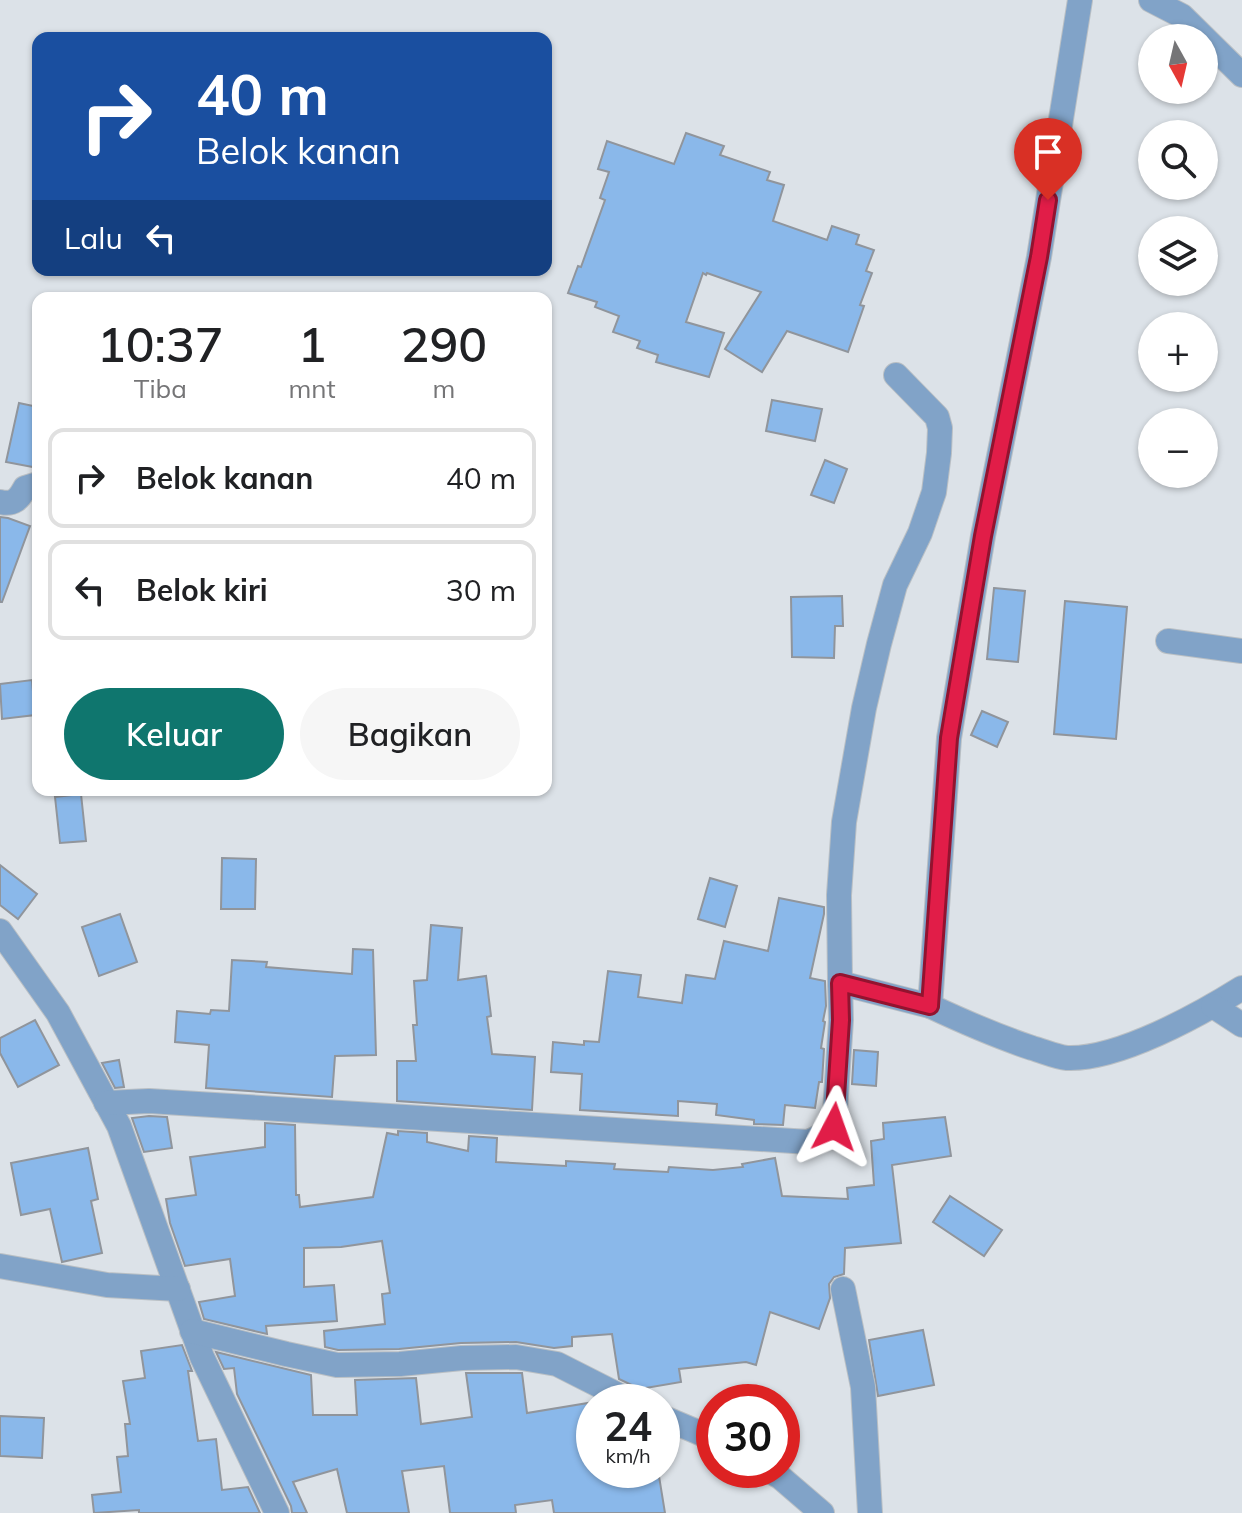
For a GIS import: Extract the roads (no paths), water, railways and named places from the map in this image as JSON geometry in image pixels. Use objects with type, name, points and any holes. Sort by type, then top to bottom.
[{"type":"street","points":[[930,1006],[949,738],[983,536],[1039,257],[1080,0]]},
{"type":"street","points":[[1151,0],[1182,16],[1242,75]]},
{"type":"street","points":[[106,1103],[149,1101],[809,1142],[834,1127],[841,1020],[839,895],[844,822],[879,644],[895,585],[920,533],[934,492],[939,453],[937,417],[896,375]]},
{"type":"street","points":[[0,502],[8,504],[19,499],[25,488],[32,486]]},
{"type":"street","points":[[1168,641],[1242,651]]},
{"type":"street","points":[[0,931],[58,1013],[119,1126],[202,1357],[277,1513]]},
{"type":"street","points":[[840,983],[930,1006],[993,1035],[1066,1058],[1105,1053],[1161,1032],[1242,988]]},
{"type":"street","points":[[1213,1006],[1242,1025]]},
{"type":"street","points":[[0,1266],[107,1285],[178,1289]]},
{"type":"street","points":[[843,1289],[863,1387],[870,1513]]},
{"type":"street","points":[[192,1331],[337,1365],[516,1357],[557,1364],[596,1384]]},
{"type":"street","points":[[793,1488],[822,1513]]}]
